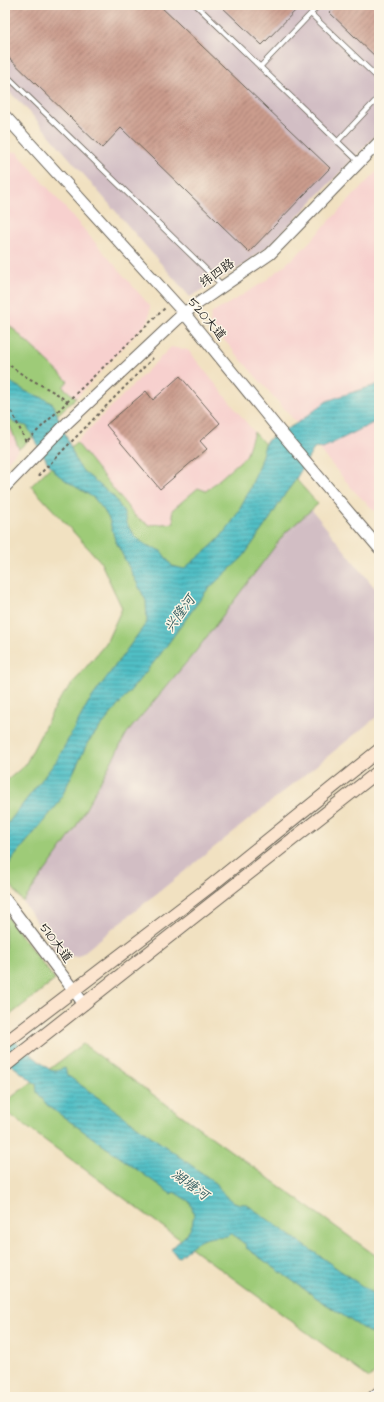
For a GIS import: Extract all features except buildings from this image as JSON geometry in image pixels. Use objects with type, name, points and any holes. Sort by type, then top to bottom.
[{"type":"main road","points":[[9,1040],[208,888],[379,750]]},
{"type":"main road","points":[[5,1066],[379,771]]},
{"type":"street","name":"520大道","points":[[6,120],[184,313],[279,430],[379,548]]},
{"type":"street","name":"纬四路","points":[[5,487],[67,423],[184,313],[270,254],[379,142]]},
{"type":"street","name":"510大道","points":[[5,899],[84,1004]]},
{"type":"street","points":[[373,1397],[379,1392]]},
{"type":"lane","points":[[196,5],[359,163]]},
{"type":"lane","points":[[260,67],[319,5]]},
{"type":"lane","points":[[310,14],[379,79]]},
{"type":"lane","points":[[5,74],[223,286]]},
{"type":"lane","points":[[337,142],[379,97]]},
{"type":"path","points":[[5,406],[12,412],[26,442],[165,308]]},
{"type":"path","points":[[38,476],[156,355]]},
{"type":"path","points":[[5,362],[23,376],[59,395],[67,402]]},
{"type":"shaded area","points":[[5,5],[379,5],[379,132],[273,242],[242,266],[190,297],[25,107],[5,88]]},
{"type":"shaded area","points":[[5,152],[17,152],[150,306],[149,320],[76,398],[63,387],[67,381],[5,321]]},
{"type":"shaded area","points":[[379,169],[379,515],[356,493],[210,324],[211,314],[264,282],[298,254]]},
{"type":"shaded area","points":[[171,347],[188,350],[254,432],[246,456],[174,523],[149,525],[135,516],[76,442]]},
{"type":"shaded area","points":[[5,421],[10,426],[19,449],[5,464]]},
{"type":"shaded area","points":[[311,509],[379,593],[379,715],[79,956],[60,957],[23,902],[73,832],[127,733],[196,651],[285,533]]},
{"type":"green space","points":[[5,321],[68,381],[63,387],[76,398],[19,449],[10,426],[5,421]]},
{"type":"green space","points":[[254,432],[318,504],[285,533],[196,651],[127,733],[73,832],[23,902],[5,877],[5,782],[25,765],[58,701],[106,643],[122,608],[100,561],[31,486],[76,442],[135,516],[149,525],[174,523],[172,510],[198,488],[206,491],[246,456]]},
{"type":"green space","points":[[5,914],[55,980],[5,1019]]},
{"type":"green space","points":[[83,1044],[379,1258],[379,1370],[369,1378],[5,1111],[5,1102]]},
{"type":"water","name":"兴隆河","points":[[5,379],[27,392],[43,398],[53,404],[77,463],[83,471],[114,497],[123,511],[128,526],[136,538],[146,545],[161,551],[172,566],[184,569],[215,543],[231,524],[244,502],[259,465],[266,441],[299,422],[327,401],[379,384],[379,420],[323,448],[315,447],[294,482],[243,557],[207,590],[159,656],[88,742],[58,804],[14,857],[5,871],[5,827],[57,760],[88,703],[147,622],[146,601],[115,540],[109,519],[94,498],[57,474],[48,463],[27,426],[14,423],[5,414]]},
{"type":"water","name":"湖塘河","points":[[5,1033],[50,1070],[56,1071],[65,1068],[67,1075],[217,1184],[225,1196],[229,1199],[237,1203],[246,1204],[379,1298],[379,1339],[321,1301],[245,1247],[246,1245],[231,1233],[228,1236],[212,1237],[195,1243],[178,1258],[171,1249],[186,1235],[192,1225],[194,1215],[190,1202],[174,1192],[171,1194],[47,1105],[37,1092],[36,1084],[5,1060]]}]
